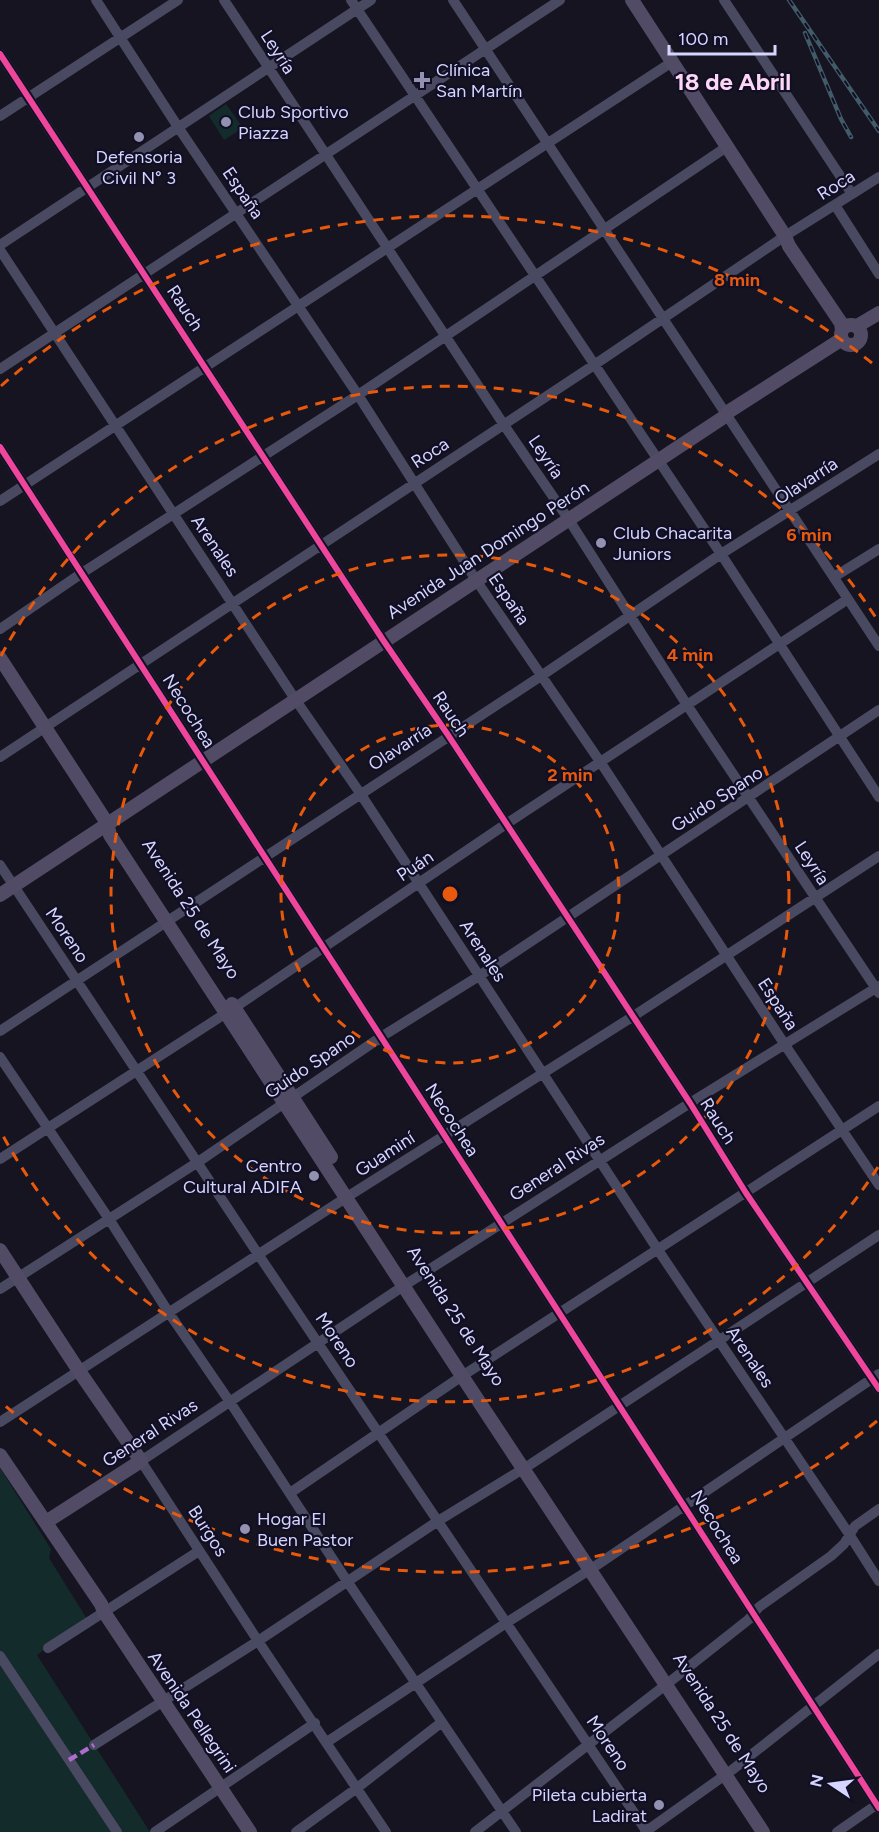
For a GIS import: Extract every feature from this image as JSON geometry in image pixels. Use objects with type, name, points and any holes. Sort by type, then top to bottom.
[{"type":"main road","points":[[632,0],[785,236],[794,243],[850,333]]},
{"type":"main road","name":"Avenida Juan Domingo Perón","points":[[0,894],[383,640],[659,461],[727,416],[728,412],[879,313]]},
{"type":"main road","name":"Avenida Juan Domingo Perón","points":[[850,333],[879,322]]},
{"type":"main road","name":"Avenida 25 de Mayo","points":[[0,658],[107,823],[110,836],[171,919],[728,1772],[763,1832]]},
{"type":"main road","name":"Burgos","points":[[0,1250],[141,1461]]},
{"type":"main road","name":"Avenida Pellegrini","points":[[0,1455],[101,1604],[104,1612],[250,1832]]},
{"type":"main road","name":"General Rivas","points":[[46,1522],[141,1461]]},
{"type":"main road","name":"Avenida Pellegrini","points":[[34,1507],[42,1524],[96,1607],[104,1612]]},
{"type":"main road","name":"Avenida 25 de Mayo","points":[[728,1772],[773,1832]]},
{"type":"street","name":"España","points":[[96,0],[178,127],[358,395],[476,580],[601,763],[660,856],[879,1185]]},
{"type":"street","points":[[0,116],[178,0]]},
{"type":"street","name":"Leyría","points":[[224,0],[387,249],[569,520],[687,705],[878,989]]},
{"type":"street","points":[[0,248],[86,187],[268,67],[354,4],[371,0]]},
{"type":"street","points":[[453,0],[879,646]]},
{"type":"street","points":[[0,369],[560,0]]},
{"type":"street","points":[[724,0],[852,194]]},
{"type":"street","points":[[354,4],[722,554],[879,797]]},
{"type":"street","name":"Rauch","points":[[0,54],[383,640],[690,1103],[746,1193],[807,1282],[876,1376],[879,1389]]},
{"type":"street","points":[[0,501],[672,62]]},
{"type":"street","points":[[0,629],[82,573],[358,395],[728,146]]},
{"type":"street","name":"Roca","points":[[0,758],[141,663],[235,604],[785,236],[879,177]]},
{"type":"street","points":[[835,205],[879,274]]},
{"type":"street","name":"Arenales","points":[[0,248],[658,1250],[879,1581]]},
{"type":"street","name":"Necochea","points":[[0,447],[878,1805]]},
{"type":"street","name":"Olavarría","points":[[0,1031],[541,676],[722,554],[879,453]]},
{"type":"street","points":[[834,577],[879,549]]},
{"type":"street","name":"Puán","points":[[0,1159],[230,1010],[506,824],[848,599]]},
{"type":"street","name":"Guido Spano","points":[[0,1289],[198,1162],[381,1037],[479,976],[879,710]]},
{"type":"street","name":"Guaminí","points":[[0,1422],[879,856]]},
{"type":"street","name":"Moreno","points":[[0,865],[646,1832]]},
{"type":"street","name":"General Rivas","points":[[141,1461],[409,1283],[690,1103],[878,989]]},
{"type":"street","points":[[0,1057],[516,1832]]},
{"type":"street","points":[[290,1493],[378,1432],[879,1106]]},
{"type":"street","points":[[94,1745],[258,1641],[438,1521],[528,1466],[879,1235]]},
{"type":"street","points":[[327,1743],[594,1567],[876,1376]]},
{"type":"street","name":"Burgos","points":[[141,1461],[386,1832]]},
{"type":"street","points":[[475,1832],[669,1682],[759,1607],[831,1556],[844,1544],[855,1526],[879,1509]]},
{"type":"street","points":[[48,1648],[199,1551]]},
{"type":"street","points":[[646,1832],[728,1772],[879,1654]]},
{"type":"street","points":[[0,1656],[117,1832]]},
{"type":"street","points":[[0,1669],[108,1832]]},
{"type":"street","points":[[296,1832],[442,1722]]},
{"type":"street","points":[[155,1832],[315,1723]]},
{"type":"street","points":[[837,1832],[878,1805]]},
{"type":"green space","name":"Club Sportivo Piazza","points":[[226,104],[243,128],[224,140],[209,116]]},
{"type":"green space","points":[[0,1468],[51,1549],[49,1558],[87,1619],[37,1655],[150,1832],[0,1832]]},
{"type":"railway","points":[[789,0],[879,131]]},
{"type":"railway","points":[[805,33],[841,119],[851,137]]},
{"type":"marked path","points":[[69,1760],[94,1745]]},
{"type":"cycle path","points":[[0,54],[383,640],[690,1103],[746,1193],[879,1389]]},
{"type":"cycle path","points":[[0,447],[879,1808]]},
{"type":"place","name":"Clínica San Martín","points":[[422,80]]},
{"type":"place","name":"Club Sportivo Piazza","points":[[226,122]]},
{"type":"place","name":"Defensoria Civil N° 3","points":[[139,137]]},
{"type":"place","name":"Club Chacarita Juniors","points":[[601,543]]},
{"type":"place","name":"Centro Cultural ADIFA","points":[[314,1176]]},
{"type":"place","name":"Hogar El Buen Pastor","points":[[245,1529]]},
{"type":"place","name":"Pileta cubierta Ladirat","points":[[659,1805]]},
{"type":"district","name":"18 de Abril","points":[[733,81]]}]
